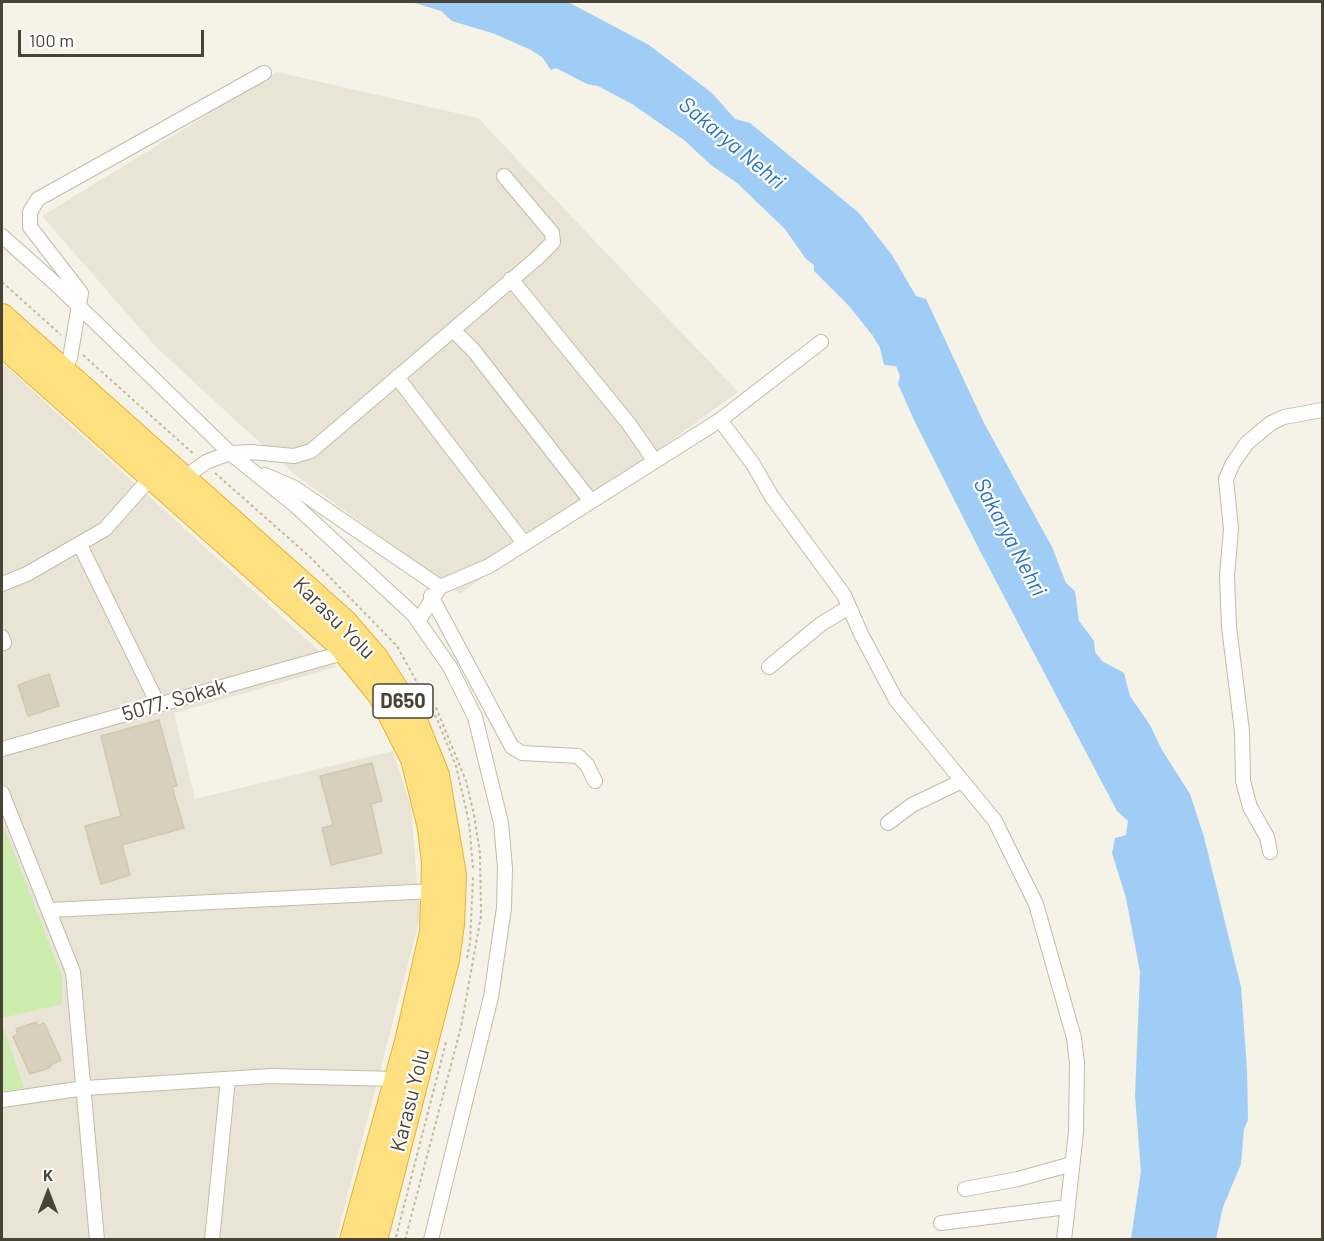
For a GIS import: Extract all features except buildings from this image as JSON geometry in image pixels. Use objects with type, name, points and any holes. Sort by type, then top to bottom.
[{"type":"highway","name":"Karasu Yolu","points":[[2,316],[345,622],[376,658],[412,717],[437,775],[454,875],[452,924],[447,960],[375,1239]]},
{"type":"highway","name":"Karasu Yolu","points":[[2,344],[153,475],[346,652],[381,696],[413,759],[430,828],[434,891],[432,932],[397,1079],[352,1239]]},
{"type":"street","points":[[63,371],[72,345],[81,293],[30,226],[30,212],[38,199],[264,72]]},
{"type":"street","points":[[184,478],[205,463],[230,453],[251,452],[294,456],[305,454],[319,446],[510,279],[536,259],[554,240],[544,220],[504,176]]},
{"type":"street","points":[[2,236],[79,306],[230,453],[369,571],[419,620],[450,667],[475,717],[494,788],[505,868],[504,908],[491,997],[431,1239]]},
{"type":"street","points":[[510,279],[623,416],[654,460]]},
{"type":"street","points":[[453,330],[474,351],[590,500]]},
{"type":"street","points":[[419,620],[436,592],[489,566],[590,500],[720,420],[821,342]]},
{"type":"street","points":[[397,378],[524,543]]},
{"type":"street","points":[[1270,852],[1267,837],[1250,807],[1243,781],[1242,731],[1229,627],[1227,576],[1231,529],[1226,479],[1233,463],[1247,443],[1271,423],[1284,417],[1323,410]]},
{"type":"street","points":[[720,420],[753,464],[772,497],[828,570],[896,700],[928,743],[995,821],[1015,859],[1043,926],[1074,1038],[1077,1092],[1064,1239]]},
{"type":"street","points":[[247,466],[295,488],[436,592],[512,747],[522,753],[578,756],[588,765],[595,781]]},
{"type":"street","points":[[2,584],[27,574],[105,529],[153,475]]},
{"type":"street","points":[[80,545],[158,704]]},
{"type":"street","points":[[769,667],[821,624],[849,607]]},
{"type":"street","name":"5077. Sokak","points":[[2,749],[346,652]]},
{"type":"street","points":[[888,823],[912,804],[962,781]]},
{"type":"street","points":[[2,793],[73,972],[97,1239]]},
{"type":"street","points":[[50,910],[434,891]]},
{"type":"street","points":[[2,1100],[85,1088],[271,1076],[397,1079]]},
{"type":"street","points":[[212,1239],[228,1079]]},
{"type":"street","points":[[965,1189],[1018,1179],[1072,1164]]},
{"type":"street","points":[[941,1223],[1067,1207]]},
{"type":"path","points":[[2,282],[310,557],[397,646],[426,696],[456,766],[469,822],[474,890],[470,943],[465,965]]},
{"type":"path","points":[[395,1239],[448,1033]]},
{"type":"shaded area","points":[[277,72],[478,118],[738,392],[460,594],[294,474],[157,348],[42,216]]},
{"type":"shaded area","points":[[2,363],[337,667],[174,713],[195,799],[393,751],[411,807],[420,918],[336,1239],[2,1239]]},
{"type":"green space","points":[[2,822],[62,977],[62,1004],[2,1018]]},
{"type":"green space","points":[[2,1024],[24,1088],[2,1091]]},
{"type":"water","name":"Sakarya Nehri","points":[[412,2],[568,2],[649,45],[712,93],[735,119],[750,123],[859,213],[892,255],[916,296],[926,299],[984,423],[1052,547],[1066,583],[1075,591],[1079,621],[1094,641],[1095,652],[1102,661],[1124,673],[1130,696],[1150,725],[1162,750],[1190,794],[1204,837],[1241,987],[1247,1069],[1248,1120],[1244,1129],[1241,1164],[1223,1207],[1216,1239],[1131,1239],[1141,1171],[1135,1096],[1140,972],[1126,898],[1112,853],[1115,838],[1126,835],[1128,821],[1117,811],[978,547],[914,420],[898,384],[900,376],[896,366],[884,365],[880,348],[873,336],[849,306],[814,271],[814,265],[806,259],[785,229],[737,183],[711,165],[684,140],[632,104],[598,86],[587,84],[556,68],[551,70],[542,57],[531,50],[495,34],[452,21],[441,11]]}]
